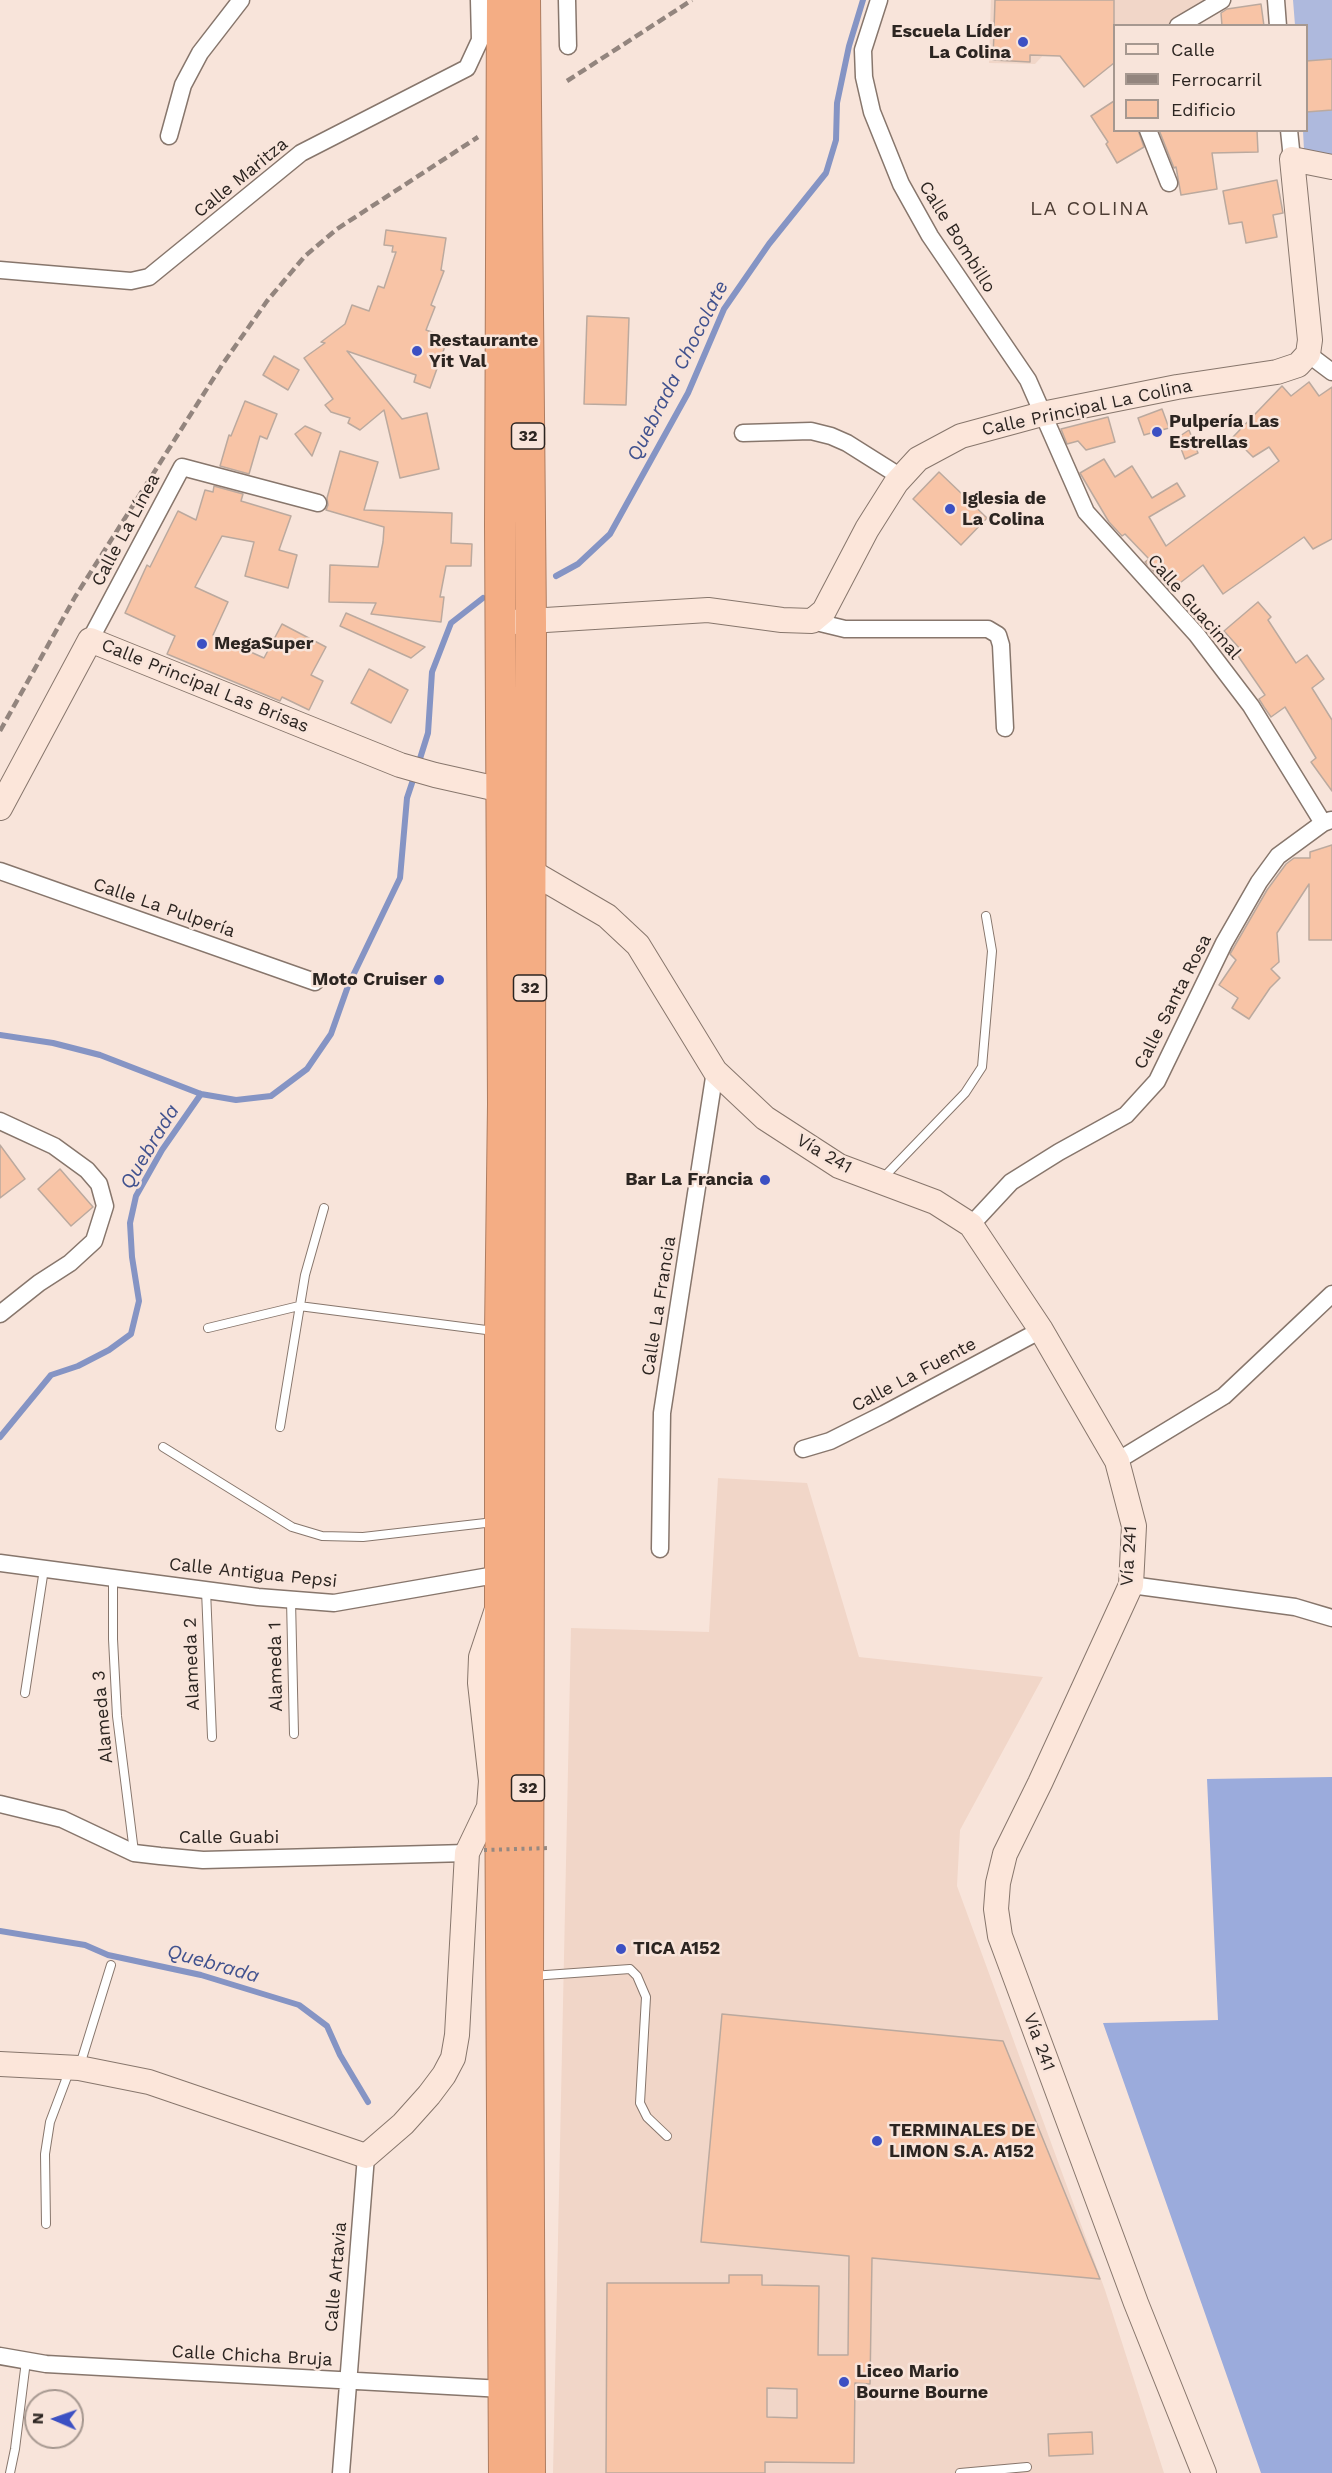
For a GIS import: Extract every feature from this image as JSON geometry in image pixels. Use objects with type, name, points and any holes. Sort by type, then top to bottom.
[{"type":"highway","name":"32","points":[[502,0],[502,790],[517,872],[531,2473]]},
{"type":"highway","name":"32","points":[[504,2473],[500,1331],[517,872],[531,622],[525,0]]},
{"type":"street","points":[[169,136],[183,85],[200,53],[241,0]]},
{"type":"street","name":"Calle Maritza","points":[[0,270],[131,281],[150,277],[301,153],[467,68],[480,40],[479,0]]},
{"type":"street","points":[[567,0],[568,46]]},
{"type":"street","name":"Calle Bombillo","points":[[879,0],[863,50],[864,77],[872,112],[901,184],[930,236],[1028,380],[1042,414]]},
{"type":"street","points":[[1181,24],[1222,0]]},
{"type":"street","points":[[1276,0],[1278,24]]},
{"type":"street","points":[[1149,132],[1169,183]]},
{"type":"street","points":[[1289,132],[1310,340],[1308,354],[1332,372]]},
{"type":"street","points":[[1292,159],[1332,167]]},
{"type":"street","name":"Calle Principal La Colina","points":[[812,621],[824,611],[867,529],[901,477],[918,459],[961,436],[1042,414],[1177,387],[1277,372],[1298,365],[1308,354]]},
{"type":"street","name":"Calle Guacimal","points":[[1042,414],[1086,512],[1204,644],[1251,706],[1327,822]]},
{"type":"street","points":[[743,433],[811,431],[831,436],[847,443],[901,477]]},
{"type":"street","name":"Calle La Línea","points":[[90,640],[182,467],[318,503]]},
{"type":"street","points":[[502,623],[708,610],[782,620],[812,621],[845,629],[988,629],[998,634],[1001,645],[1005,728]]},
{"type":"street","name":"Calle Principal Las Brisas","points":[[0,808],[90,640],[400,765],[502,790]]},
{"type":"street","name":"Calle Santa Rosa","points":[[970,1225],[1011,1182],[1126,1115],[1157,1081],[1224,943],[1259,882],[1278,856],[1327,822]]},
{"type":"street","name":"Calle La Pulpería","points":[[0,871],[315,982]]},
{"type":"street","name":"Vía 241","points":[[517,872],[607,916],[638,945],[715,1071],[765,1118],[839,1166],[935,1202],[970,1225],[1041,1330],[1117,1461],[1134,1526],[1131,1585],[1005,1854],[998,1883],[996,1909],[1000,1936],[1136,2303],[1204,2473]]},
{"type":"street","name":"Calle La Francia","points":[[660,1549],[662,1413],[715,1071]]},
{"type":"street","points":[[0,1121],[54,1146],[87,1170],[99,1184],[105,1206],[94,1241],[70,1263],[39,1283],[0,1314]]},
{"type":"street","points":[[1117,1461],[1224,1396],[1332,1294]]},
{"type":"street","name":"Calle La Fuente","points":[[803,1449],[830,1441],[884,1414],[1041,1330]]},
{"type":"street","name":"Calle Antigua Pepsi","points":[[0,1563],[206,1590],[334,1603],[500,1588]]},
{"type":"street","points":[[1131,1585],[1295,1607],[1332,1618]]},
{"type":"street","points":[[0,2064],[75,2068],[149,2082],[366,2156],[403,2124],[429,2095],[453,2058],[475,1852],[489,1807],[490,1781],[480,1683],[481,1658],[500,1588]]},
{"type":"street","name":"Calle Guabi","points":[[0,1804],[62,1819],[134,1853],[203,1860],[475,1852]]},
{"type":"street","name":"Calle Artavia","points":[[340,2473],[366,2156]]},
{"type":"street","name":"Calle Chicha Bruja","points":[[0,2356],[58,2365],[503,2389]]},
{"type":"lane","points":[[879,1182],[965,1093],[981,1067],[992,951],[986,916]]},
{"type":"lane","points":[[280,1427],[299,1306],[324,1208]]},
{"type":"lane","points":[[208,1328],[299,1306],[500,1331]]},
{"type":"lane","points":[[163,1447],[292,1527],[322,1536],[363,1537],[501,1522]]},
{"type":"lane","points":[[25,1693],[44,1569]]},
{"type":"lane","name":"Alameda 3","points":[[113,1578],[117,1716],[134,1853]]},
{"type":"lane","name":"Alameda 2","points":[[206,1590],[212,1737]]},
{"type":"lane","name":"Alameda 1","points":[[291,1600],[294,1734]]},
{"type":"lane","points":[[46,2224],[45,2154],[50,2122],[75,2068],[111,1965]]},
{"type":"lane","points":[[528,1976],[630,1969],[634,1972],[642,1984],[646,1997],[639,2103],[647,2117],[667,2136]]},
{"type":"lane","points":[[10,2473],[26,2361]]},
{"type":"lane","points":[[960,2473],[1027,2467]]},
{"type":"path","points":[[475,1852],[550,1848]]},
{"type":"shaded area","name":"Escuela Líder La Colina","points":[[991,0],[1215,0],[1174,24],[1113,24],[1113,57],[1080,16],[1035,64],[989,63]]},
{"type":"shaded area","points":[[1293,0],[1332,0],[1332,59],[1308,61],[1308,24],[1295,24]]},
{"type":"shaded area","points":[[1332,110],[1332,156],[1304,150],[1303,132],[1308,132],[1308,112]]},
{"type":"shaded area","points":[[718,1478],[807,1483],[859,1657],[1043,1677],[960,1830],[957,1886],[1105,2290],[1164,2473],[553,2473],[571,1628],[709,1632]]},
{"type":"shaded area","points":[[1332,1777],[1332,2473],[1261,2473],[1103,2023],[1218,2020],[1207,1779]]},
{"type":"building","name":"Escuela Líder La Colina","points":[[995,0],[1114,0],[1113,64],[1084,87],[1060,56],[1030,55],[1030,62],[993,60]]},
{"type":"building","points":[[1261,4],[1264,24],[1222,24],[1221,13],[1227,9]]},
{"type":"building","points":[[1332,59],[1332,110],[1308,112],[1308,61]]},
{"type":"building","points":[[1113,102],[1113,132],[1139,132],[1144,147],[1117,163],[1106,144],[1108,142],[1091,116]]},
{"type":"building","points":[[1160,132],[1257,132],[1258,152],[1212,153],[1217,189],[1181,195],[1176,167],[1174,168]]},
{"type":"building","points":[[1277,180],[1283,213],[1273,215],[1277,237],[1246,243],[1242,222],[1229,224],[1223,191]]},
{"type":"building","points":[[386,230],[446,238],[441,270],[444,271],[431,305],[435,307],[426,330],[448,338],[430,388],[414,382],[416,375],[347,351],[402,419],[427,413],[439,469],[400,478],[384,410],[360,430],[348,423],[350,418],[331,412],[325,405],[333,399],[304,358],[325,343],[321,342],[345,324],[352,305],[369,311],[378,286],[384,288],[396,252],[392,252],[393,246],[384,245]]},
{"type":"building","points":[[587,316],[629,318],[626,405],[584,404]]},
{"type":"building","points":[[274,356],[299,370],[288,390],[263,375]]},
{"type":"building","points":[[1309,382],[1319,396],[1332,387],[1332,539],[1313,549],[1304,537],[1223,594],[1203,565],[1171,590],[1145,562],[1149,559],[1125,534],[1122,536],[1109,522],[1080,473],[1104,459],[1115,477],[1132,466],[1152,498],[1177,483],[1185,496],[1149,517],[1166,546],[1279,461],[1269,447],[1253,457],[1233,437],[1282,386],[1291,396]]},
{"type":"building","points":[[245,401],[277,414],[267,439],[260,436],[249,474],[220,466],[229,435],[231,436]]},
{"type":"building","points":[[1162,409],[1169,428],[1144,435],[1138,418]]},
{"type":"building","points":[[1108,417],[1115,442],[1086,450],[1078,441],[1067,444],[1061,429]]},
{"type":"building","points":[[305,426],[321,433],[312,456],[295,434]]},
{"type":"building","points":[[1189,430],[1198,453],[1185,459],[1177,438]]},
{"type":"building","points":[[340,451],[378,462],[364,510],[452,513],[451,543],[472,544],[471,566],[446,566],[440,597],[444,597],[441,622],[371,614],[376,603],[329,602],[330,565],[378,567],[383,542],[384,527],[326,510]]},
{"type":"building","name":"Iglesia de La Colina","points":[[939,472],[987,518],[961,545],[913,499]]},
{"type":"building","points":[[214,486],[243,494],[241,501],[291,516],[279,550],[297,555],[288,588],[245,576],[254,542],[222,536],[195,587],[228,602],[213,635],[264,658],[282,624],[326,647],[311,675],[323,681],[309,710],[282,697],[280,701],[167,654],[175,636],[125,613],[147,565],[150,567],[178,511],[196,520],[205,490],[213,492]]},
{"type":"building","points":[[1258,602],[1271,617],[1268,620],[1296,663],[1307,655],[1324,679],[1312,688],[1332,720],[1332,791],[1311,762],[1316,758],[1285,707],[1271,717],[1264,707],[1259,699],[1265,695],[1236,653],[1241,650],[1224,631]]},
{"type":"building","points":[[346,613],[425,647],[411,658],[340,626]]},
{"type":"building","points":[[369,669],[408,690],[391,723],[351,703]]},
{"type":"building","points":[[1332,845],[1332,940],[1309,940],[1309,884],[1277,933],[1279,962],[1271,969],[1280,978],[1270,988],[1249,1019],[1232,1008],[1238,998],[1219,985],[1236,960],[1230,954],[1267,890],[1286,864],[1294,858],[1310,858],[1310,852]]},
{"type":"building","points":[[0,1145],[25,1179],[0,1198]]},
{"type":"building","points":[[60,1169],[93,1207],[71,1226],[38,1189]]},
{"type":"building","name":"TERMINALES DE LIMON S.A. A152","points":[[722,2014],[1003,2041],[1100,2279],[872,2258],[870,2384],[855,2383],[854,2463],[765,2462],[765,2473],[606,2473],[607,2283],[729,2283],[729,2275],[762,2275],[762,2285],[819,2286],[818,2355],[848,2355],[849,2256],[701,2242]],"holes":[[[767,2388],[797,2389],[797,2418],[767,2417]]]},
{"type":"building","points":[[1092,2432],[1093,2454],[1049,2456],[1048,2434]]},
{"type":"waterway","name":"Quebrada Chocolate","points":[[556,576],[578,564],[610,534],[688,393],[724,309],[769,244],[826,173],[836,140],[837,103],[849,46],[863,0]]},
{"type":"waterway","name":"Quebrada Chocolate","points":[[418,765],[428,733],[432,672],[451,623],[483,598]]},
{"type":"waterway","name":"Quebrada Chocolate","points":[[0,1035],[53,1043],[100,1055],[201,1094],[236,1100],[271,1096],[307,1069],[331,1034],[348,986],[400,878],[407,798],[415,774]]},
{"type":"waterway","name":"Quebrada","points":[[0,1437],[51,1375],[78,1366],[109,1350],[131,1334],[139,1301],[132,1257],[130,1223],[136,1196],[162,1150],[201,1094]]},
{"type":"waterway","name":"Quebrada","points":[[0,1931],[85,1945],[108,1955],[201,1975],[299,2005],[327,2026],[340,2055],[368,2102]]},
{"type":"railway","points":[[567,81],[692,0]]},
{"type":"railway","points":[[0,731],[75,597],[222,365],[267,301],[305,256],[337,229],[478,137]]},
{"type":"place","name":"Escuela Líder La Colina","points":[[1023,42]]},
{"type":"place","name":"Restaurante Yit Val","points":[[417,351]]},
{"type":"place","name":"Pulpería Las Estrellas","points":[[1157,432]]},
{"type":"place","name":"Iglesia de La Colina","points":[[950,509]]},
{"type":"place","name":"MegaSuper","points":[[202,644]]},
{"type":"place","name":"Moto Cruiser","points":[[439,980]]},
{"type":"place","name":"Bar La Francia","points":[[765,1180]]},
{"type":"place","name":"TICA A152","points":[[621,1949]]},
{"type":"place","name":"TERMINALES DE LIMON S.A. A152","points":[[877,2141]]},
{"type":"place","name":"Liceo Mario Bourne Bourne","points":[[844,2382]]},
{"type":"district","name":"LA COLINA","points":[[1090,209]]}]
